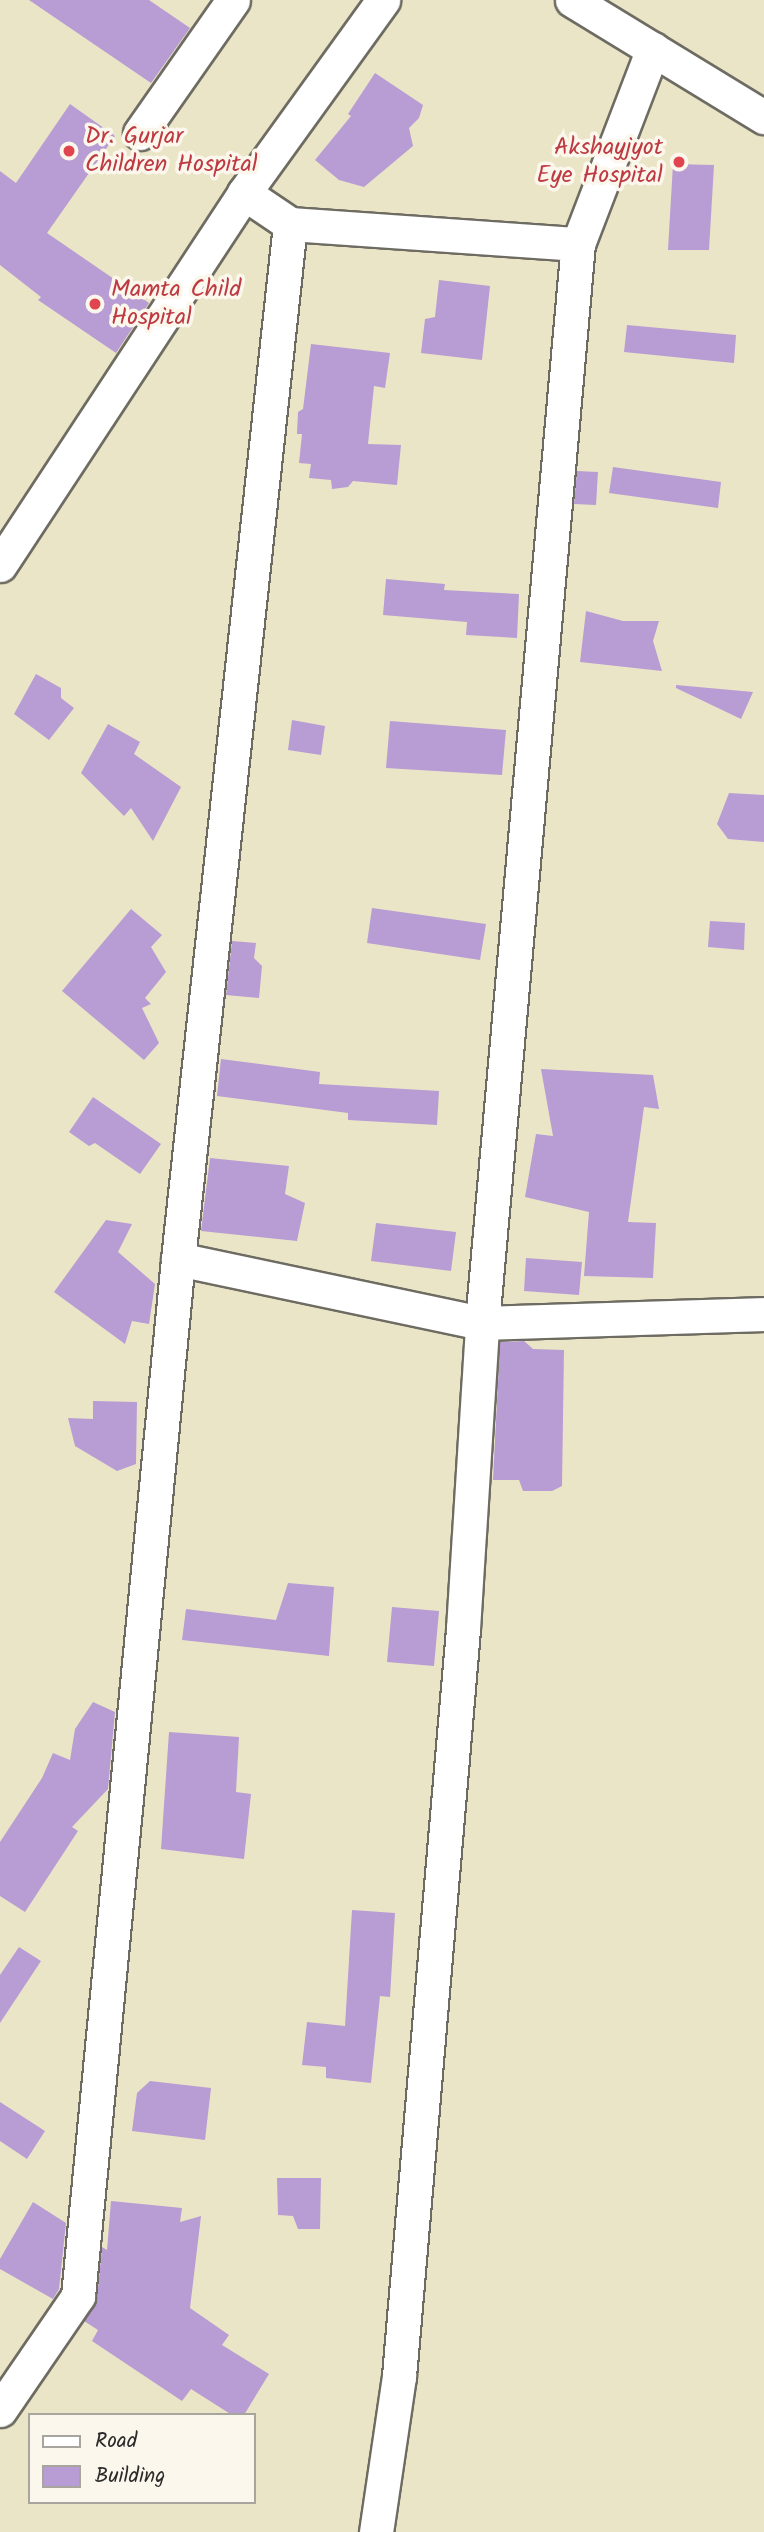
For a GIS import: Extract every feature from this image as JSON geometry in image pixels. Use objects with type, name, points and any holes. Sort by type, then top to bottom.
[{"type":"street","points":[[140,133],[233,0]]},
{"type":"street","points":[[0,565],[244,193],[383,0]]},
{"type":"street","points":[[572,0],[764,117]]},
{"type":"street","points":[[376,2532],[400,2362],[463,1629],[482,1323],[578,244],[653,49]]},
{"type":"street","points":[[244,193],[290,224],[578,244]]},
{"type":"street","points":[[0,2410],[78,2296],[178,1259],[290,224]]},
{"type":"street","points":[[178,1259],[482,1323],[764,1314]]},
{"type":"building","points":[[29,0],[149,0],[190,28],[151,83]]},
{"type":"building","points":[[375,73],[423,105],[419,118],[409,128],[413,146],[364,187],[339,180],[315,160],[351,116],[348,114]]},
{"type":"building","points":[[70,104],[115,136],[47,233],[149,303],[116,353],[38,300],[41,297],[0,265],[0,171],[16,183]]},
{"type":"building","points":[[673,164],[714,165],[709,250],[668,250]]},
{"type":"building","points":[[439,280],[490,286],[482,360],[421,353],[425,319],[435,317]]},
{"type":"building","points":[[627,325],[736,335],[734,363],[624,352]]},
{"type":"building","points":[[311,344],[390,353],[385,388],[374,386],[368,444],[401,445],[397,485],[353,481],[348,487],[332,489],[331,480],[309,478],[311,464],[299,463],[302,434],[297,434],[298,412],[303,409]]},
{"type":"building","points":[[613,467],[721,482],[718,508],[609,493]]},
{"type":"building","points":[[577,471],[598,472],[596,505],[574,504]]},
{"type":"building","points":[[386,579],[445,584],[444,590],[519,594],[517,638],[466,635],[467,622],[383,615]]},
{"type":"building","points":[[586,611],[623,621],[659,621],[653,641],[662,671],[580,662]]},
{"type":"building","points":[[36,674],[61,688],[61,698],[74,708],[49,740],[14,714]]},
{"type":"building","points":[[676,685],[753,692],[741,719],[676,688]]},
{"type":"building","points":[[292,720],[325,726],[321,755],[288,750]]},
{"type":"building","points":[[390,721],[506,730],[502,775],[386,768]]},
{"type":"building","points":[[108,724],[140,742],[134,754],[181,787],[153,841],[131,808],[124,816],[81,773]]},
{"type":"building","points":[[729,793],[764,795],[764,842],[728,839],[717,824]]},
{"type":"building","points":[[372,908],[486,924],[480,960],[367,943]]},
{"type":"building","points":[[131,909],[162,935],[151,947],[166,972],[145,998],[151,1004],[142,1008],[159,1043],[144,1060],[62,991]]},
{"type":"building","points":[[710,921],[745,923],[744,950],[708,947]]},
{"type":"building","points":[[232,941],[256,943],[254,958],[262,966],[259,998],[226,995]]},
{"type":"building","points":[[221,1059],[320,1072],[319,1084],[439,1091],[437,1125],[348,1120],[348,1113],[217,1096]]},
{"type":"building","points":[[541,1069],[653,1075],[659,1109],[644,1107],[628,1222],[656,1223],[653,1278],[584,1276],[589,1212],[525,1197],[536,1134],[553,1136]]},
{"type":"building","points":[[93,1097],[161,1144],[140,1174],[95,1143],[89,1146],[69,1132]]},
{"type":"building","points":[[210,1158],[289,1166],[285,1194],[305,1203],[297,1241],[201,1231]]},
{"type":"building","points":[[106,1220],[132,1224],[118,1252],[155,1284],[149,1324],[132,1321],[125,1344],[54,1292]]},
{"type":"building","points":[[376,1223],[456,1232],[451,1271],[371,1261]]},
{"type":"building","points":[[526,1258],[582,1262],[579,1295],[524,1291]]},
{"type":"building","points":[[524,1341],[533,1349],[564,1350],[562,1486],[552,1491],[523,1491],[519,1480],[493,1480],[500,1342]]},
{"type":"building","points":[[93,1401],[137,1402],[136,1464],[117,1471],[75,1446],[68,1418],[93,1419]]},
{"type":"building","points":[[288,1583],[334,1587],[329,1656],[182,1640],[186,1609],[276,1620]]},
{"type":"building","points":[[392,1607],[439,1611],[434,1666],[387,1662]]},
{"type":"building","points":[[93,1702],[115,1712],[108,1789],[72,1827],[78,1831],[25,1912],[0,1896],[0,1842],[42,1778],[53,1753],[70,1760],[75,1729]]},
{"type":"building","points":[[169,1732],[239,1737],[236,1792],[251,1794],[244,1859],[161,1849]]},
{"type":"building","points":[[352,1910],[395,1913],[390,1997],[380,1996],[371,2083],[326,2078],[326,2067],[302,2065],[307,2022],[345,2026]]},
{"type":"building","points":[[19,1947],[41,1961],[0,2023],[0,1975]]},
{"type":"building","points":[[150,2081],[211,2088],[205,2140],[132,2131],[137,2093]]},
{"type":"building","points":[[0,2102],[45,2131],[27,2159],[0,2141]]},
{"type":"building","points":[[277,2178],[321,2178],[320,2229],[298,2229],[293,2216],[278,2215]]},
{"type":"building","points":[[111,2201],[182,2208],[180,2222],[201,2216],[190,2308],[229,2335],[222,2345],[269,2374],[245,2413],[229,2413],[191,2389],[182,2401],[92,2341],[98,2330],[84,2321],[97,2298],[102,2247],[107,2250]]},
{"type":"building","points":[[33,2202],[66,2223],[59,2289],[53,2299],[0,2269],[0,2259]]},
{"type":"place","name":"Dr. Gurjar Children Hospital","points":[[69,151]]},
{"type":"place","name":"Akshayjyot Eye Hospital","points":[[679,162]]},
{"type":"place","name":"Mamta Child Hospital","points":[[95,304]]}]
